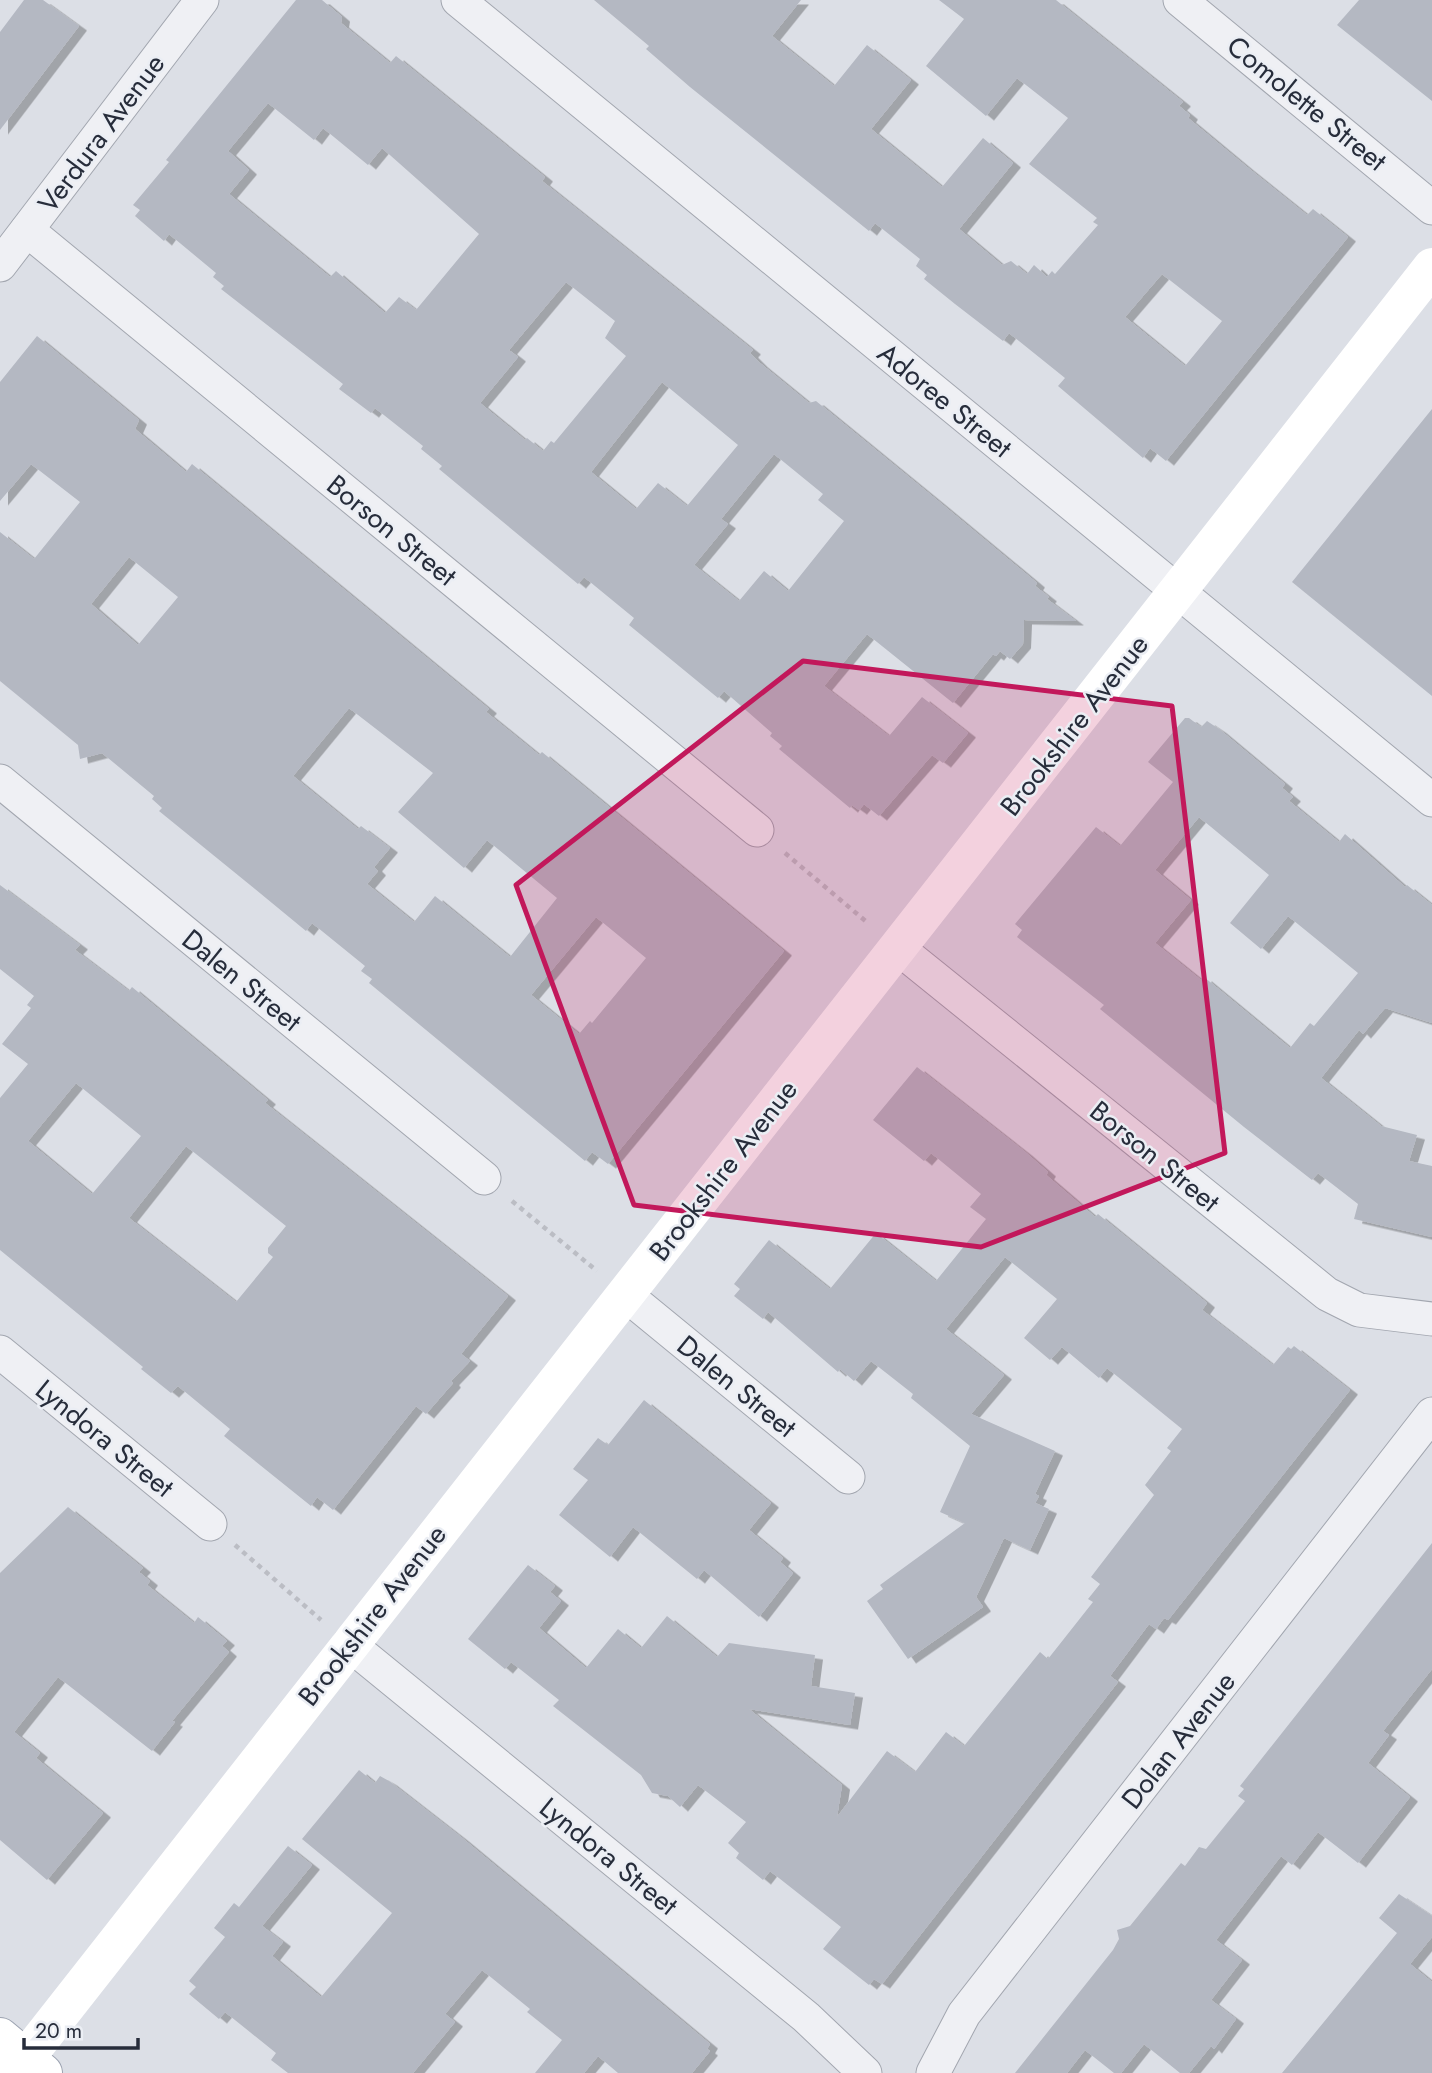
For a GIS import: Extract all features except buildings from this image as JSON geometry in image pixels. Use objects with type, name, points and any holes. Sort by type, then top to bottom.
[{"type":"street","name":"Verdura Avenue","points":[[0,265],[202,0]]},
{"type":"street","name":"Adoree Street","points":[[458,0],[1432,800]]},
{"type":"street","name":"Comolette Street","points":[[1180,0],[1432,208]]},
{"type":"street","name":"Borson Street","points":[[27,230],[757,830]]},
{"type":"street","name":"Brookshire Avenue","points":[[21,2061],[1179,593],[1432,267]]},
{"type":"street","name":"Dalen Street","points":[[0,781],[484,1178]]},
{"type":"street","name":"Borson Street","points":[[898,948],[1327,1294],[1359,1310],[1432,1319]]},
{"type":"street","name":"Dalen Street","points":[[626,1295],[848,1477]]},
{"type":"street","name":"Lyndora Street","points":[[0,1352],[210,1524]]},
{"type":"street","name":"Dolan Avenue","points":[[933,2073],[964,2014],[1432,1414]]},
{"type":"street","name":"Lyndora Street","points":[[349,1644],[806,2017],[865,2073]]},
{"type":"path","points":[[757,830],[898,948]]},
{"type":"path","points":[[484,1178],[626,1295]]},
{"type":"path","points":[[210,1524],[349,1644]]},
{"type":"highlighted area","points":[[803,661],[1172,706],[1225,1153],[981,1247],[634,1205],[516,885]]}]
